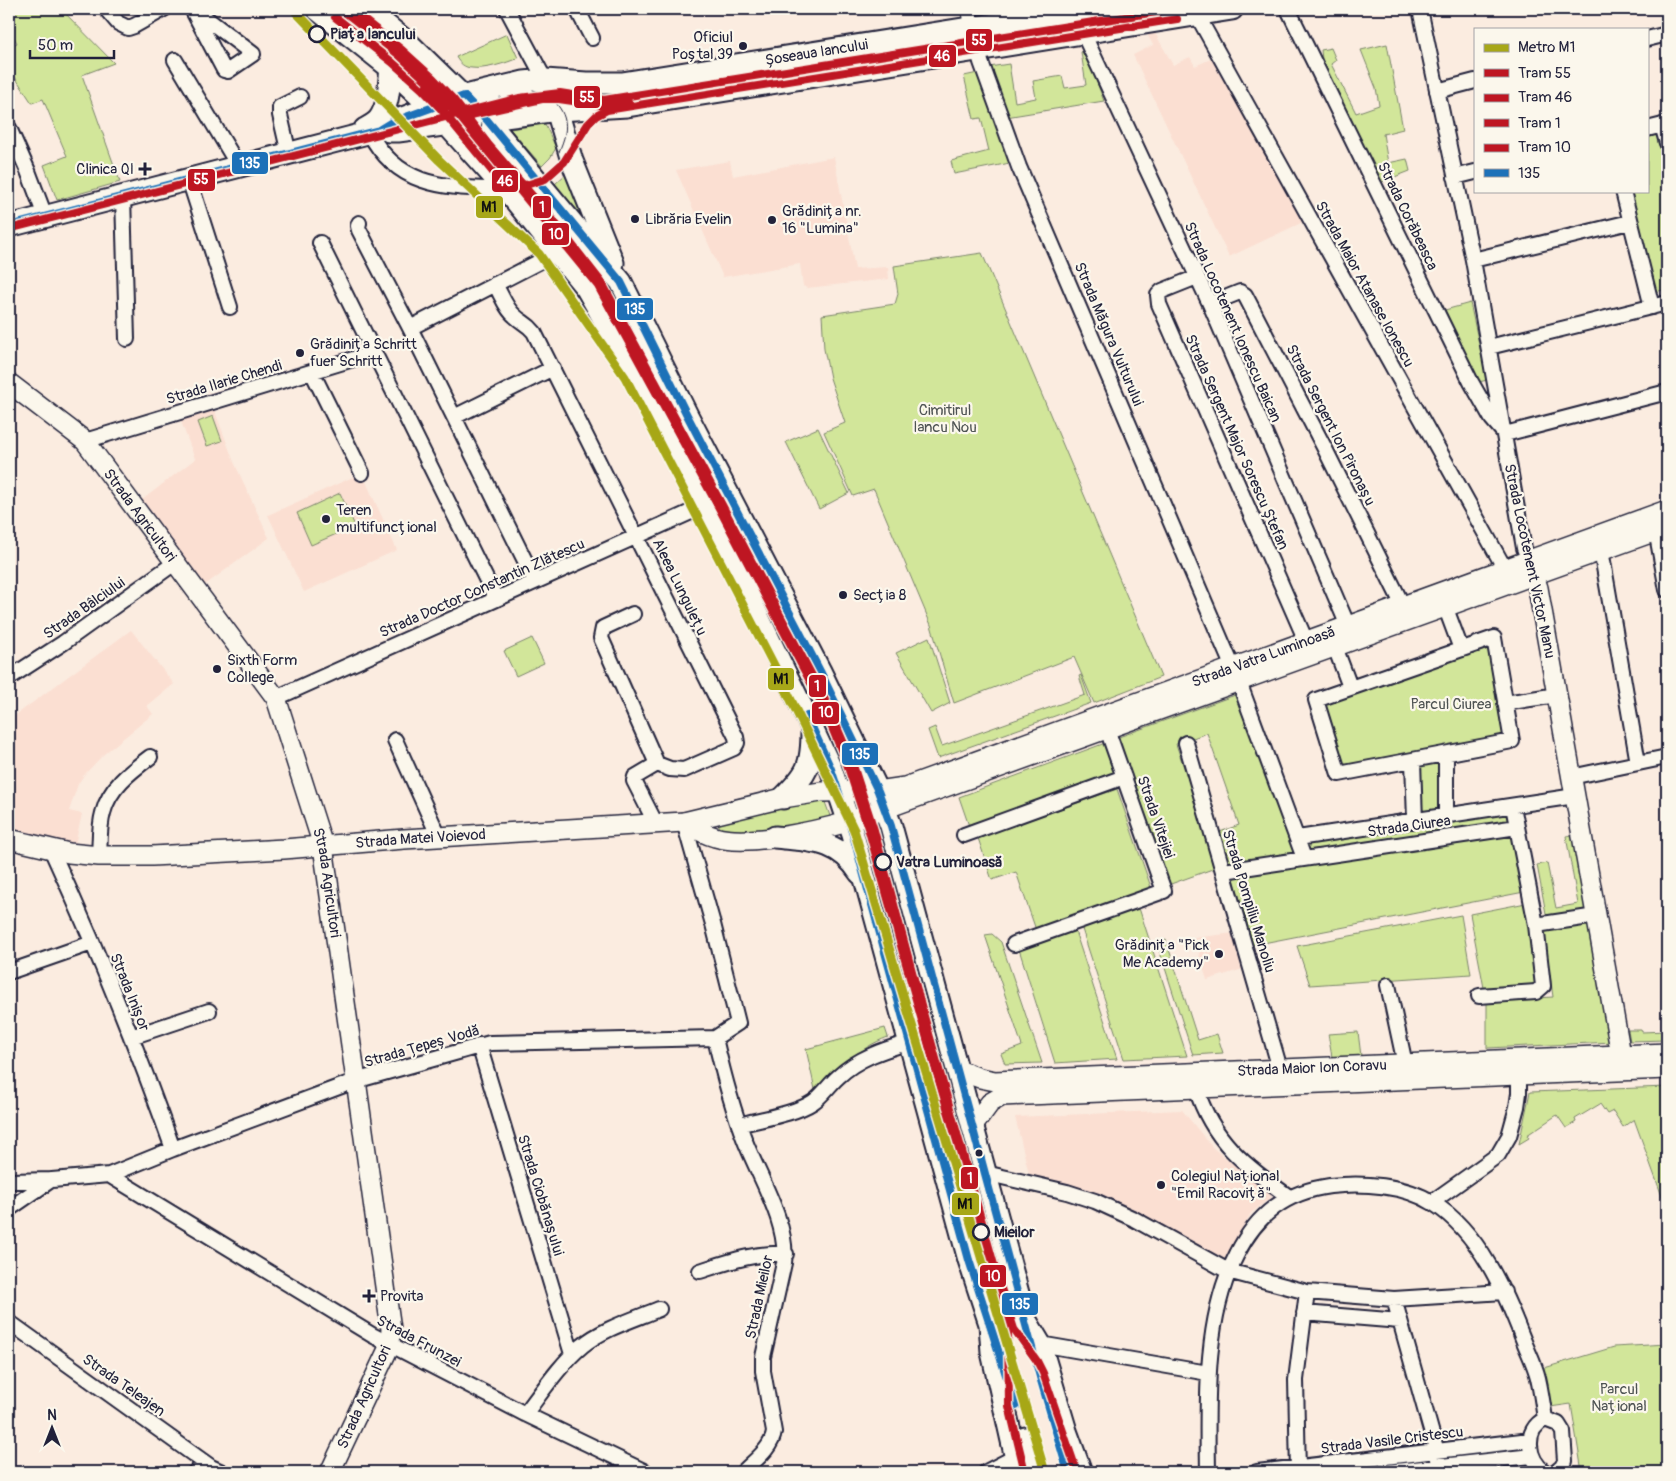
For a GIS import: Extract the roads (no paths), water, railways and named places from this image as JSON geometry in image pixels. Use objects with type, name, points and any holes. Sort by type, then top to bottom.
[{"type":"main road","points":[[317,9],[391,68],[431,107],[506,190],[579,278],[599,309],[746,592],[811,726],[847,790],[856,819],[866,882],[969,1260],[1009,1382],[1035,1472]]},
{"type":"main road","points":[[366,9],[408,44],[487,120],[621,282]]},
{"type":"main road","name":"Șoseaua Iancului","points":[[545,80],[622,83],[970,18],[1089,9]]},
{"type":"main road","name":"Șoseaua Iancului","points":[[558,110],[627,106],[1232,9]]},
{"type":"main road","points":[[367,133],[381,116],[386,104],[391,68]]},
{"type":"main road","points":[[9,226],[367,133],[464,96],[519,83],[545,80],[558,110],[572,161],[621,282],[687,415],[820,671],[882,800],[958,1070],[1053,1425],[1078,1471]]},
{"type":"main road","points":[[566,140],[576,124],[590,108]]},
{"type":"main road","points":[[367,133],[398,131],[558,110]]},
{"type":"main road","points":[[783,798],[801,780],[810,764],[812,749],[811,726]]},
{"type":"main road","points":[[775,837],[810,841],[832,846],[849,858],[866,882]]},
{"type":"main road","points":[[1026,1320],[1040,1344],[1078,1471]]},
{"type":"main road","points":[[990,1324],[992,1352],[1017,1464]]},
{"type":"street","points":[[106,9],[118,23],[128,28],[164,9]]},
{"type":"street","points":[[193,9],[253,54],[228,72],[224,70],[193,9]]},
{"type":"street","points":[[507,9],[545,80]]},
{"type":"street","points":[[576,9],[592,38]]},
{"type":"street","name":"Strada Corăbeasca","points":[[1288,9],[1470,382],[1492,419],[1505,434]]},
{"type":"street","name":"Strada Locotenent Victor Manu","points":[[1420,9],[1473,260],[1524,548],[1538,588],[1621,1063]]},
{"type":"street","name":"Strada Maior Atanase Ionescu","points":[[1197,15],[1505,569]]},
{"type":"street","name":"Strada Măgura Vulturului","points":[[970,18],[977,50],[1019,167],[1236,675]]},
{"type":"street","name":"Strada Locotenent Ionescu Baican","points":[[1083,33],[1210,304],[1348,626]]},
{"type":"street","points":[[1648,39],[1667,34]]},
{"type":"street","points":[[175,60],[239,166]]},
{"type":"street","points":[[1437,91],[1474,81]]},
{"type":"street","points":[[290,154],[280,115],[280,107],[300,97]]},
{"type":"street","points":[[1648,129],[1664,124],[1667,143]]},
{"type":"street","points":[[9,128],[45,216]]},
{"type":"street","points":[[367,133],[384,156],[409,175],[424,181],[450,187],[506,190]]},
{"type":"street","points":[[1455,177],[1474,172]]},
{"type":"street","points":[[189,179],[230,307]]},
{"type":"street","points":[[1623,192],[1652,307]]},
{"type":"street","points":[[123,196],[127,339]]},
{"type":"street","points":[[1473,260],[1630,222]]},
{"type":"street","points":[[359,223],[359,230],[410,328],[535,581]]},
{"type":"street","points":[[320,243],[496,599]]},
{"type":"street","points":[[410,328],[558,252]]},
{"type":"street","name":"Strada Sergent Major Sorescu Ștefan","points":[[1197,276],[1162,291],[1158,295],[1159,304],[1306,642]]},
{"type":"street","name":"Aleea Lungulețu","points":[[496,284],[510,311],[515,317],[528,324],[534,332],[736,737],[737,743],[734,748],[684,770],[670,769],[657,764]]},
{"type":"street","name":"Strada Sergent Ion Pironașu","points":[[1210,304],[1240,292],[1245,295],[1328,455],[1403,606]]},
{"type":"street","points":[[1488,347],[1667,303]]},
{"type":"street","name":"Strada Ilarie Chendi","points":[[85,441],[373,353]]},
{"type":"street","points":[[454,417],[553,368]]},
{"type":"street","points":[[312,372],[362,473]]},
{"type":"street","name":"Strada Agricultori","points":[[9,383],[85,441],[276,698],[323,846],[391,1329],[390,1345],[330,1472]]},
{"type":"street","points":[[1505,434],[1667,392]]},
{"type":"street","name":"Strada Doctor Constantin Zlătescu","points":[[276,698],[702,507]]},
{"type":"street","name":"Strada Vatra Luminoasă","points":[[856,819],[904,787],[1236,675],[1334,647],[1446,606],[1667,510]]},
{"type":"street","points":[[1662,528],[1667,590]]},
{"type":"street","name":"Strada Vatra Luminoasă","points":[[847,790],[882,800],[1108,729],[1236,675],[1306,642],[1403,606],[1505,569],[1532,568],[1601,550],[1662,528]]},
{"type":"street","points":[[1601,550],[1638,763]]},
{"type":"street","name":"Strada Bâlciului","points":[[9,678],[63,643],[176,562]]},
{"type":"street","points":[[1446,606],[1460,649]]},
{"type":"street","points":[[633,614],[603,628],[601,638],[657,764],[638,774],[634,781],[656,824]]},
{"type":"street","points":[[1494,638],[1512,741],[1339,774],[1316,700],[1460,649],[1494,638]]},
{"type":"street","points":[[1334,647],[1350,687]]},
{"type":"street","points":[[1236,675],[1304,858]]},
{"type":"street","points":[[1505,703],[1557,695]]},
{"type":"street","name":"Strada Vitejiei","points":[[1014,944],[1164,891],[1108,729]]},
{"type":"street","points":[[395,740],[439,837]]},
{"type":"street","name":"Strada Pompiliu Manoliu","points":[[1186,743],[1210,830],[1224,871],[1281,1077]]},
{"type":"street","name":"Strada Ciurea","points":[[1446,755],[1446,816]]},
{"type":"street","points":[[99,856],[102,815],[106,802],[126,775],[150,757]]},
{"type":"street","points":[[1571,777],[1667,757]]},
{"type":"street","name":"Strada Ciurea","points":[[1413,761],[1415,820]]},
{"type":"street","points":[[964,835],[1124,777]]},
{"type":"street","name":"Strada Matei Voievod","points":[[9,839],[84,855],[152,856],[684,822],[783,798],[847,790]]},
{"type":"street","name":"Strada Ciurea","points":[[1298,838],[1575,796]]},
{"type":"street","points":[[1479,996],[1536,992],[1544,986],[1536,925],[1513,806]]},
{"type":"street","points":[[684,822],[709,835],[728,840],[775,837],[824,828],[856,819]]},
{"type":"street","points":[[684,822],[713,924],[738,1023],[715,1038]]},
{"type":"street","name":"Strada Ciurea","points":[[1224,871],[1517,827]]},
{"type":"street","name":"Strada Inișor","points":[[51,849],[131,1037],[173,1149]]},
{"type":"street","points":[[1536,925],[1596,916]]},
{"type":"street","points":[[9,972],[92,943]]},
{"type":"street","points":[[1388,985],[1405,1072]]},
{"type":"street","points":[[131,1037],[209,1011]]},
{"type":"street","name":"Strada Țepeș Vodă","points":[[9,1181],[52,1180],[109,1175],[355,1081],[479,1045],[502,1042],[715,1038]]},
{"type":"street","name":"Strada Mieilor","points":[[715,1038],[739,1124],[782,1229],[786,1254],[763,1357],[763,1371],[774,1432],[773,1438],[770,1444],[743,1472]]},
{"type":"street","points":[[739,1124],[768,1118],[814,1102],[838,1077],[862,1059],[874,1053],[910,1042]]},
{"type":"street","name":"Strada Ciobănașului","points":[[479,1045],[572,1354]]},
{"type":"street","name":"Strada Maior Ion Coravu","points":[[1405,1072],[1518,1075],[1621,1063],[1667,1053]]},
{"type":"street","name":"Strada Maior Ion Coravu","points":[[958,1070],[980,1078],[995,1080],[1196,1080],[1621,1063],[1667,1069]]},
{"type":"street","points":[[1432,1202],[1493,1160],[1503,1148],[1518,1108],[1518,1075]]},
{"type":"street","points":[[1196,1080],[1202,1106],[1217,1134],[1245,1163],[1289,1197]]},
{"type":"street","name":"Strada Maior Ion Coravu","points":[[973,1126],[990,1103],[1002,1096],[1196,1080]]},
{"type":"street","points":[[985,1173],[1067,1192],[1095,1201],[1134,1219],[1228,1271],[1307,1292],[1394,1299],[1504,1292]]},
{"type":"street","name":"Strada Frunzei","points":[[109,1175],[390,1345],[525,1414],[646,1472]]},
{"type":"street","points":[[9,1208],[52,1180]]},
{"type":"street","points":[[1208,1472],[1208,1373],[1217,1315],[1228,1271],[1253,1227],[1270,1211],[1289,1197],[1320,1188],[1342,1185],[1366,1185],[1410,1193],[1432,1202],[1462,1228],[1488,1263],[1504,1292],[1538,1376],[1545,1419]]},
{"type":"street","points":[[700,1271],[746,1257],[786,1254]]},
{"type":"street","points":[[1297,1470],[1296,1380],[1307,1292]]},
{"type":"street","points":[[1394,1299],[1437,1452],[1440,1469]]},
{"type":"street","points":[[525,1414],[572,1354],[582,1345],[604,1332],[659,1309]]},
{"type":"street","points":[[1304,1313],[1400,1321]]},
{"type":"street","name":"Strada Teleajen","points":[[9,1322],[217,1469]]},
{"type":"street","points":[[1040,1344],[1208,1373]]},
{"type":"street","points":[[1545,1472],[1539,1468],[1532,1456],[1530,1440],[1533,1428],[1538,1422],[1545,1419],[1558,1424],[1563,1432],[1565,1461],[1556,1472]]},
{"type":"street","name":"Strada Vasile Cristescu","points":[[1257,1472],[1297,1470],[1530,1440]]},
{"type":"street","name":"Strada Vasile Cristescu","points":[[1387,1472],[1440,1469],[1532,1456]]},
{"type":"street","points":[[986,1472],[1017,1464]]},
{"type":"street","points":[[195,1472],[217,1469]]},
{"type":"tram line","name":"10","points":[[341,9],[398,54],[441,94],[598,286],[718,506],[823,706],[847,764],[869,831],[1008,1329],[1009,1406],[1025,1472]]},
{"type":"tram line","name":"1","points":[[350,9],[402,50],[453,99],[488,144],[549,215],[602,283],[827,704],[852,762],[874,830],[924,1016],[998,1279],[1014,1329],[1037,1361],[1043,1373],[1077,1472]]},
{"type":"tram line","name":"55","points":[[9,229],[519,98],[560,93],[604,100],[1175,9]]},
{"type":"tram line","name":"46","points":[[335,17],[392,62],[422,89],[496,176],[501,180],[526,185],[545,179],[564,162],[588,124],[596,116],[607,110],[1177,19]]},
{"type":"tram line","name":"46","points":[[427,86],[447,107],[471,115],[542,99],[559,99],[600,105],[628,102]]},
{"type":"tram line","points":[[533,90],[547,95],[562,111],[566,125],[565,136],[559,152]]},
{"type":"tram line","points":[[483,144],[481,130],[483,118],[489,107],[500,97]]},
{"type":"metro line","name":"M1","points":[[293,9],[439,160],[539,254],[625,377],[776,669],[854,830],[1045,1472]]},
{"type":"place","name":"Piața Iancului","points":[[317,34]]},
{"type":"place","name":"Oficiul Poștal 39","points":[[743,46]]},
{"type":"place","name":"Clinica QI","points":[[145,169]]},
{"type":"place","name":"Librăria Evelin","points":[[635,219]]},
{"type":"place","name":"Grădinița nr. 16 \"Lumina\"","points":[[772,220]]},
{"type":"place","name":"Grădinița Schritt fuer Schritt","points":[[300,353]]},
{"type":"place","name":"Teren multifuncțional","points":[[326,519]]},
{"type":"place","name":"Secția 8","points":[[843,595]]},
{"type":"place","name":"Sixth Form College","points":[[217,669]]},
{"type":"place","name":"Vatra Luminoasă","points":[[883,862]]},
{"type":"place","name":"Grădinița \"Pick Me Academy\"","points":[[1219,954]]},
{"type":"place","name":"Colegiul Național \"Emil Racoviță\"","points":[[1161,1185]]},
{"type":"place","name":"Mieilor","points":[[981,1232]]},
{"type":"place","name":"Provita","points":[[369,1296]]},
{"type":"park label","name":"Cimitirul Iancu Nou","points":[[945,418]]},
{"type":"park label","name":"Parcul Ciurea","points":[[1451,704]]},
{"type":"park label","name":"Parcul Național","points":[[1619,1398]]}]
